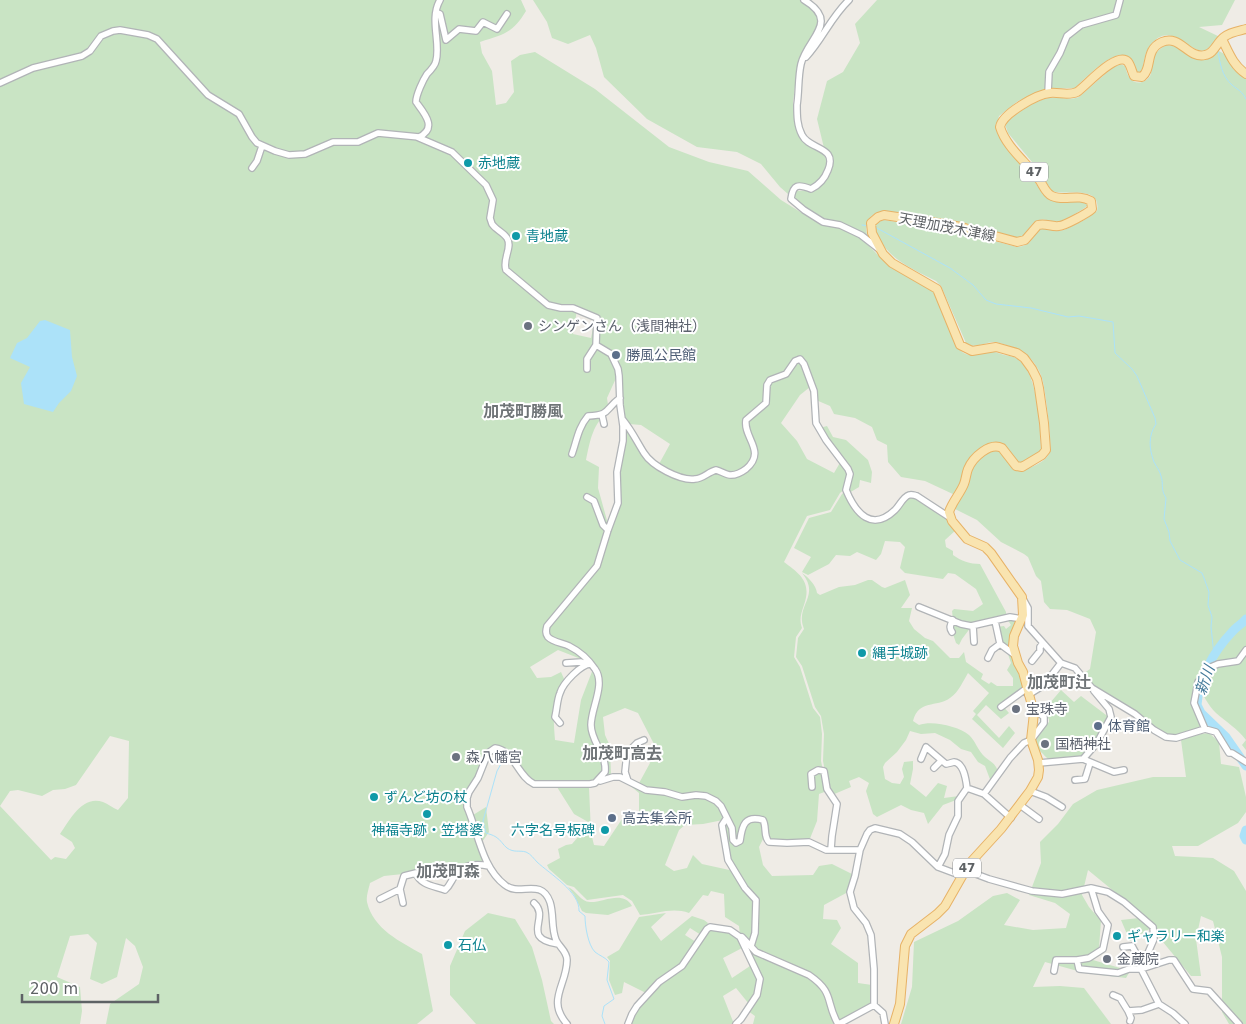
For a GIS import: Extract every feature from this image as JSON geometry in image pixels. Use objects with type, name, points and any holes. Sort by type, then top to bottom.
[{"type":"main road","name":"天理加茂木津線","points":[[949,517],[951,507],[964,485],[970,464],[987,449],[995,446],[1002,448],[1016,466],[1019,467],[1025,467],[1044,453],[1046,447],[1044,423],[1037,379],[1024,358],[1017,353],[996,347],[975,351],[964,348],[957,339],[938,289],[892,263],[880,250],[870,228],[874,219],[880,216],[951,225],[979,234],[1019,242],[1026,240],[1038,225],[1062,225],[1092,210],[1092,203],[1084,197],[1056,197],[1049,194],[1001,131],[1000,124],[1005,117],[1021,105],[1048,93],[1070,94],[1077,92],[1110,64],[1119,59],[1127,61],[1133,75],[1140,78],[1145,74],[1152,51],[1165,41],[1176,41],[1196,54],[1203,56],[1211,52],[1222,39],[1231,33],[1246,29]]},
{"type":"main road","points":[[1222,39],[1232,61],[1237,68],[1246,74]]},
{"type":"main road","points":[[949,517],[967,539],[985,546],[992,553],[1022,597],[1024,608],[1022,619],[1013,640],[1015,655],[1024,672],[1034,713],[1031,740],[1039,763]]},
{"type":"main road","name":"47","points":[[894,1024],[900,1004],[907,940],[916,929],[945,906],[973,859],[1011,818],[1038,777],[1039,763]]},
{"type":"street","points":[[417,137],[424,134],[428,127],[427,116],[416,102],[416,96],[426,76],[436,64],[436,12],[440,0]]},
{"type":"street","points":[[804,0],[816,9],[821,16],[822,26],[801,63],[798,122],[802,136],[808,142],[825,150],[829,157],[830,166],[818,185],[811,189],[801,186],[795,187],[792,191],[791,199],[823,222],[840,226],[861,235],[880,250]]},
{"type":"street","points":[[801,63],[816,45],[832,19],[849,0]]},
{"type":"street","points":[[1048,93],[1049,72],[1068,36],[1081,25],[1116,15],[1120,0]]},
{"type":"street","points":[[436,12],[440,14],[446,40],[459,29],[476,31],[483,22],[497,29],[507,14]]},
{"type":"street","points":[[0,83],[33,68],[82,56],[90,50],[97,40],[106,34],[120,30],[148,35],[162,44],[208,95],[238,114],[252,137],[262,146],[282,153],[296,155],[312,152],[333,142],[358,142],[378,133],[417,137],[452,152],[486,185],[493,200],[490,218],[492,224],[508,241],[504,263],[506,270],[548,305],[573,308],[598,318],[596,345],[587,359],[587,369]]},
{"type":"street","points":[[252,168],[258,161],[262,146]]},
{"type":"street","points":[[595,783],[604,774],[606,769],[598,745],[592,737],[591,726],[599,681],[596,670],[571,647],[549,638],[546,629],[597,566],[618,504],[617,478],[623,440],[618,370],[609,352],[596,345]]},
{"type":"street","points":[[622,419],[645,455],[652,462],[678,478],[696,479],[716,470],[728,475],[734,475],[748,467],[754,458],[754,444],[746,426],[746,420],[766,403],[767,385],[770,380],[786,374],[795,361],[800,359],[804,364],[814,391],[816,423],[848,470],[850,474],[846,490],[864,516],[870,520],[882,519],[895,510],[906,497],[911,495],[917,496],[949,517]]},
{"type":"street","points":[[572,454],[577,434],[588,416],[602,415],[620,398]]},
{"type":"street","points":[[602,415],[604,424]]},
{"type":"street","points":[[587,498],[595,503],[602,525],[608,530]]},
{"type":"street","points":[[1022,597],[1028,608],[1027,624],[1061,663],[1075,668],[1109,710],[1111,717],[1108,725],[1097,743],[1083,759]]},
{"type":"street","points":[[918,607],[965,625],[973,626],[1010,617],[1022,619]]},
{"type":"street","points":[[952,632],[950,625],[953,620]]},
{"type":"street","points":[[994,621],[1000,644],[1015,655]]},
{"type":"street","points":[[973,626],[974,642]]},
{"type":"street","points":[[1032,661],[1040,651],[1043,643]]},
{"type":"street","points":[[988,658],[992,650],[1000,644]]},
{"type":"street","points":[[1205,729],[1194,703],[1198,682],[1205,682],[1211,667],[1238,661],[1246,650]]},
{"type":"street","points":[[566,663],[581,662],[589,664]]},
{"type":"street","points":[[1001,707],[1044,684],[1061,663]]},
{"type":"street","points":[[560,723],[555,717],[560,694],[571,678],[589,664]]},
{"type":"street","points":[[1092,688],[1135,714],[1154,730],[1166,737],[1176,738],[1205,729],[1216,732],[1228,753],[1232,753],[1246,762]]},
{"type":"street","points":[[628,781],[625,772],[627,753],[637,743],[644,740]]},
{"type":"street","points":[[984,794],[1010,758],[1024,744],[1031,740]]},
{"type":"street","points":[[921,759],[926,747],[946,764],[954,762],[962,768],[966,778],[967,788],[958,801],[958,816],[949,835],[945,854],[938,867]]},
{"type":"street","points":[[566,1024],[557,1005],[557,1000],[566,968],[566,957],[555,938],[549,900],[544,893],[532,888],[515,890],[502,884],[489,866],[467,807],[468,796],[492,748],[502,750],[528,781],[534,784],[576,785],[620,777],[642,789],[665,792],[682,797],[706,796],[720,804],[732,828],[733,840],[736,843],[740,841],[745,822],[761,819],[765,823],[766,838],[769,842],[809,842],[823,849],[860,850]]},
{"type":"street","points":[[1039,763],[1083,759],[1114,772],[1124,770]]},
{"type":"street","points":[[934,768],[941,760]]},
{"type":"street","points":[[1075,780],[1085,779],[1090,763]]},
{"type":"street","points":[[812,787],[811,774],[818,770],[824,771],[827,789],[837,804],[831,849]]},
{"type":"street","points":[[967,788],[984,794],[1011,818]]},
{"type":"street","points":[[1030,791],[1046,797],[1062,807]]},
{"type":"street","points":[[1020,805],[1039,819]]},
{"type":"street","points":[[726,819],[722,825],[728,860],[745,888],[756,900],[755,933],[751,946]]},
{"type":"street","points":[[885,1024],[883,1013],[874,1005],[874,969],[871,935],[866,922],[854,908],[850,892],[856,876],[860,850],[865,837],[872,829],[897,833],[912,842],[938,867],[1032,891],[1062,894],[1091,888],[1108,892],[1153,927],[1154,939],[1141,969]]},
{"type":"street","points":[[402,903],[400,889],[404,876],[416,873],[418,879],[445,890],[458,870],[464,866],[481,864],[489,866]]},
{"type":"street","points":[[1054,971],[1056,960],[1077,960],[1095,955],[1103,949],[1108,926],[1098,911],[1091,888]]},
{"type":"street","points":[[380,899],[400,889]]},
{"type":"street","points":[[534,903],[539,915],[536,929],[541,939],[558,944]]},
{"type":"street","points":[[628,1024],[637,1006],[659,982],[682,966],[707,928],[710,927],[726,929],[740,937],[756,952],[817,980],[828,993],[834,1018],[839,1024],[874,1005]]},
{"type":"street","points":[[736,1024],[750,1005],[760,985],[758,971],[740,937]]},
{"type":"street","points":[[1123,947],[1132,946],[1138,957],[1145,960]]},
{"type":"street","points":[[1077,960],[1079,969],[1118,973],[1174,960],[1193,989],[1209,991],[1239,1024]]},
{"type":"street","points":[[1141,969],[1159,1004],[1173,1012],[1185,1024]]},
{"type":"street","points":[[1113,995],[1120,998],[1128,1011],[1131,1018],[1130,1021]]},
{"type":"street","points":[[1128,1011],[1142,1010],[1159,1004]]},
{"type":"green space","points":[[0,0],[521,0],[526,11],[512,29],[480,42],[482,53],[492,71],[496,105],[506,103],[514,92],[511,61],[520,55],[535,52],[595,89],[669,147],[709,162],[748,171],[781,200],[823,226],[835,226],[846,229],[863,240],[889,266],[934,292],[957,347],[962,352],[974,355],[996,352],[1019,360],[1025,367],[1034,388],[1040,427],[1041,449],[1019,465],[1001,444],[990,446],[969,463],[955,495],[925,481],[901,477],[888,462],[887,445],[877,440],[872,427],[855,418],[834,414],[830,406],[816,400],[811,378],[800,358],[793,362],[786,373],[769,379],[766,385],[764,403],[744,421],[754,455],[745,468],[732,474],[716,469],[699,477],[679,476],[659,464],[670,444],[641,425],[629,424],[621,403],[621,372],[617,362],[610,353],[598,344],[601,320],[599,317],[573,307],[548,304],[508,270],[505,263],[509,241],[506,235],[492,224],[494,200],[487,184],[452,151],[426,141],[417,135],[377,131],[357,140],[332,140],[303,152],[301,156],[313,154],[334,144],[354,144],[378,136],[417,140],[455,156],[487,188],[492,200],[489,218],[490,225],[507,242],[503,263],[506,272],[547,306],[556,309],[577,310],[573,334],[591,338],[595,318],[597,320],[594,346],[609,356],[617,370],[617,376],[607,398],[609,412],[599,421],[596,427],[586,460],[599,467],[598,488],[608,524],[597,561],[591,571],[545,625],[544,632],[548,639],[570,649],[586,661],[558,650],[530,667],[537,678],[551,677],[561,672],[565,681],[554,709],[555,740],[574,743],[581,700],[593,669],[597,683],[589,719],[589,729],[591,738],[603,763],[602,775],[590,782],[535,782],[524,773],[511,754],[499,746],[492,746],[485,756],[465,801],[485,863],[469,864],[440,876],[403,874],[384,876],[370,883],[367,902],[375,920],[389,934],[422,954],[433,1011],[417,1024],[106,1024],[110,1004],[139,984],[143,967],[135,946],[126,938],[117,977],[102,984],[90,979],[97,943],[88,934],[70,936],[57,977],[80,987],[82,1011],[80,1024],[0,1024],[0,806]],"holes":[[[110,736],[129,741],[128,798],[118,810],[103,802],[96,801],[89,802],[77,810],[60,834],[72,842],[75,848],[66,859],[55,857],[51,860],[0,806],[10,791],[18,790],[42,796],[53,790],[65,789],[76,785]]]},
{"type":"green space","points":[[533,0],[801,0],[815,11],[820,23],[798,62],[793,102],[796,126],[802,141],[823,153],[828,163],[827,170],[817,183],[811,186],[794,185],[788,194],[761,164],[737,152],[697,147],[647,119],[604,77],[596,48],[590,35],[568,44],[552,38],[547,22]]},
{"type":"green space","points":[[877,0],[1235,0],[1222,25],[1199,27],[1220,37],[1205,51],[1191,47],[1178,38],[1164,36],[1157,39],[1149,47],[1140,73],[1137,73],[1130,58],[1124,55],[1117,56],[1109,59],[1093,71],[1075,88],[1046,89],[1018,101],[999,116],[996,127],[1001,140],[1030,174],[1047,198],[1060,202],[1075,201],[1088,205],[1074,215],[1058,222],[1044,219],[1036,221],[1019,238],[980,230],[952,221],[882,211],[874,214],[867,223],[867,235],[846,225],[822,219],[808,211],[794,198],[796,191],[816,190],[830,175],[833,161],[828,151],[824,148],[817,119],[827,81],[843,72],[860,43],[855,24]]},
{"type":"green space","points":[[1166,45],[1176,47],[1200,60],[1206,60],[1219,51],[1226,55],[1235,70],[1246,77],[1246,648],[1237,660],[1218,663],[1204,679],[1200,679],[1195,695],[1202,724],[1200,728],[1176,737],[1167,735],[1093,687],[1083,674],[1090,669],[1096,632],[1090,619],[1067,610],[1050,609],[1044,602],[1041,581],[1036,576],[1028,557],[1001,542],[977,520],[953,508],[969,472],[981,458],[989,453],[998,449],[1022,470],[1039,464],[1049,455],[1049,427],[1042,378],[1037,367],[1027,355],[1019,350],[996,342],[973,346],[966,343],[941,286],[936,281],[892,255],[879,238],[875,228],[877,222],[884,220],[951,230],[978,239],[1017,247],[1029,243],[1040,229],[1064,230],[1086,219],[1097,211],[1097,203],[1094,197],[1081,193],[1052,191],[1037,168],[1008,133],[1005,124],[1025,108],[1043,99],[1071,99],[1079,97],[1112,68],[1120,64],[1125,66],[1131,80],[1137,82],[1145,81],[1151,74],[1154,56]]},
{"type":"green space","points":[[796,362],[801,362],[810,387],[800,395],[781,423],[797,441],[807,459],[834,473],[841,461],[848,474],[845,489],[840,493],[830,510],[807,516],[784,562],[803,579],[805,584],[806,597],[801,616],[802,628],[796,637],[794,657],[800,667],[813,708],[820,717],[822,734],[821,761],[827,791],[819,794],[817,821],[809,841],[769,841],[766,823],[748,818],[736,841],[733,828],[714,799],[666,793],[638,785],[650,763],[644,750],[655,746],[638,713],[625,708],[603,717],[605,735],[610,746],[611,775],[604,779],[607,773],[594,736],[593,726],[600,691],[592,662],[548,634],[548,626],[594,574],[620,507],[619,478],[625,425],[644,456],[689,481],[716,471],[735,476],[755,458],[747,422],[763,408],[771,380],[784,377]]},
{"type":"green space","points":[[827,426],[833,437],[846,440],[868,460],[872,472],[871,483],[860,480],[859,487],[849,493],[847,490],[851,478],[820,428]]},
{"type":"green space","points":[[845,491],[859,513],[876,522],[907,498],[913,496],[946,517],[956,530],[945,540],[946,547],[953,551],[953,555],[959,559],[969,563],[980,564],[1006,612],[1006,617],[973,625],[953,619],[952,611],[954,609],[973,611],[983,604],[976,589],[955,574],[948,573],[943,579],[905,573],[900,568],[905,547],[900,542],[885,541],[881,554],[876,560],[857,552],[850,556],[836,555],[829,564],[808,575],[802,572],[811,557],[794,548],[809,518],[831,512]]},
{"type":"green space","points":[[802,573],[812,582],[817,593],[820,595],[839,587],[855,585],[868,580],[872,580],[885,588],[905,580],[910,595],[901,608],[912,608],[909,621],[914,629],[925,638],[933,641],[950,658],[959,658],[964,652],[966,662],[983,674],[981,679],[989,684],[991,682],[997,686],[1013,686],[1013,678],[1007,670],[1011,663],[1007,651],[1013,655],[1025,687],[1002,705],[1009,713],[1001,719],[986,705],[977,715],[999,738],[1009,726],[1015,733],[1003,748],[972,719],[976,714],[973,711],[989,693],[968,673],[953,696],[945,701],[919,710],[913,721],[919,725],[931,723],[945,725],[969,735],[983,755],[994,764],[998,771],[991,782],[985,766],[978,762],[971,752],[961,749],[950,740],[935,733],[921,734],[910,731],[897,752],[885,763],[883,767],[885,779],[892,783],[900,784],[904,777],[902,769],[904,762],[913,761],[910,784],[926,797],[938,783],[947,786],[944,798],[959,796],[956,800],[943,805],[928,824],[924,813],[901,805],[877,817],[873,814],[866,791],[869,783],[859,777],[849,781],[851,787],[832,795],[828,787],[823,761],[824,734],[821,716],[815,707],[802,666],[796,657],[798,638],[804,629],[802,615],[809,593],[807,580]]},
{"type":"green space","points":[[1018,618],[1011,651],[1001,643],[997,627],[1004,626],[1006,629],[1011,625],[1007,619]]},
{"type":"green space","points":[[954,622],[971,627],[959,645],[956,643],[952,631]]},
{"type":"green space","points":[[1246,653],[1246,740],[1213,710],[1198,685],[1215,667],[1236,664]]},
{"type":"green space","points":[[1061,690],[1074,702],[1081,696],[1110,718],[1084,756],[1052,760],[1046,757],[1038,748],[1035,740],[1038,733],[1049,722],[1049,719],[1044,714],[1044,710]]},
{"type":"green space","points":[[1209,733],[1219,742],[1221,764],[1239,767],[1246,797],[1246,812],[1238,823],[1198,846],[1172,846],[1175,856],[1213,858],[1234,871],[1246,891],[1246,1024],[1229,1024],[1222,1012],[1222,957],[1213,921],[1201,916],[1196,939],[1201,976],[1191,976],[1158,936],[1155,925],[1088,870],[1082,895],[1101,921],[1099,948],[1093,960],[1130,971],[1126,978],[1085,973],[1045,962],[1033,987],[1060,986],[1084,988],[1111,1024],[901,1024],[912,987],[914,942],[958,921],[993,896],[1007,893],[1020,900],[1004,925],[1033,930],[1066,928],[1070,914],[1055,903],[1029,895],[1041,863],[1040,842],[1058,824],[1073,804],[1097,790],[1153,777],[1186,777],[1181,740],[1194,735]]},
{"type":"green space","points":[[1246,740],[1246,750],[1242,745]]},
{"type":"green space","points":[[627,783],[641,790],[651,792],[703,797],[714,802],[721,809],[723,820],[685,825],[679,830],[665,865],[674,871],[687,868],[693,855],[702,864],[734,871],[754,899],[754,932],[750,943],[740,935],[739,926],[725,917],[724,894],[711,891],[708,896],[703,895],[689,913],[671,911],[640,915],[632,901],[623,895],[587,900],[574,887],[567,885],[549,869],[547,865],[560,858],[558,849],[572,844],[590,823],[574,814],[557,787],[589,787],[591,833],[594,845],[604,846],[622,819],[639,820],[639,793]]},
{"type":"green space","points":[[486,807],[489,832],[482,842],[473,815]]},
{"type":"green space","points":[[749,821],[762,821],[764,837],[759,847],[763,865],[772,876],[813,875],[819,866],[832,864],[854,875],[848,892],[824,905],[823,919],[837,920],[841,928],[831,944],[858,963],[858,983],[872,985],[872,1003],[839,1022],[823,984],[756,951],[754,947],[758,918],[758,900],[746,887],[730,859],[724,825],[727,822],[736,844]]},
{"type":"green space","points":[[568,887],[587,902],[618,898],[628,901],[632,906],[608,915],[586,913],[582,911]]},
{"type":"green space","points":[[488,913],[515,919],[532,947],[551,1021],[554,1024],[476,1024],[450,995],[450,966],[465,931]]},
{"type":"green space","points":[[666,913],[651,927],[661,941],[692,916],[708,923],[701,935],[690,928],[685,935],[696,942],[684,962],[646,993],[624,982],[622,993],[615,995],[609,980],[610,961],[607,957],[619,950],[639,917]]},
{"type":"green space","points":[[1139,918],[1151,928],[1130,941],[1121,920]]},
{"type":"green space","points":[[708,930],[729,932],[741,941],[744,947],[723,958],[732,978],[753,964],[759,985],[749,1004],[736,988],[723,996],[734,1024],[630,1024],[633,1015],[660,983],[681,969]]},
{"type":"green space","points":[[747,944],[755,953],[809,976],[821,986],[837,1024],[753,1024],[755,1016],[748,1011],[762,978]]},
{"type":"water","points":[[45,320],[70,330],[72,357],[77,376],[71,391],[53,412],[24,404],[21,383],[30,367],[10,358],[17,343],[27,338],[40,321]]},
{"type":"waterway","points":[[1218,51],[1226,78],[1246,99]]},
{"type":"waterway","points":[[862,225],[868,226]]},
{"type":"waterway","points":[[875,227],[950,268],[973,285],[986,300],[996,304],[1031,308],[1068,317],[1079,316],[1113,322],[1115,353],[1137,376],[1155,418],[1156,424],[1152,433],[1150,447],[1154,462],[1162,479],[1163,492],[1166,498],[1164,519],[1170,541],[1180,560],[1202,573],[1209,592],[1208,605],[1212,617],[1211,627],[1214,655]]},
{"type":"waterway","name":"新川","points":[[1246,619],[1225,640],[1213,657],[1204,675],[1197,705],[1201,713],[1226,737],[1246,766]]},
{"type":"waterway","points":[[495,755],[502,762],[497,771],[483,821],[486,833],[498,838],[510,850],[529,854],[570,890],[575,897],[579,911],[585,916],[590,945],[595,952],[609,962],[607,980],[614,999],[604,1006],[602,1016],[605,1024]]},
{"type":"waterway","name":"新川","points":[[1246,830],[1244,836],[1246,840]]},
{"type":"place","name":"赤地蔵","points":[[468,163]]},
{"type":"place","name":"青地蔵","points":[[516,236]]},
{"type":"place","name":"シンゲンさん（浅間神社）","points":[[528,326]]},
{"type":"place","name":"勝風公民館","points":[[616,355]]},
{"type":"place","name":"縄手城跡","points":[[862,653]]},
{"type":"place","name":"宝珠寺","points":[[1016,709]]},
{"type":"place","name":"体育館","points":[[1098,726]]},
{"type":"place","name":"国栖神社","points":[[1045,744]]},
{"type":"place","name":"森八幡宮","points":[[456,757]]},
{"type":"place","name":"ずんど坊の杖","points":[[374,797]]},
{"type":"place","name":"神福寺跡・笠塔婆","points":[[427,814]]},
{"type":"place","name":"高去集会所","points":[[612,818]]},
{"type":"place","name":"六字名号板碑","points":[[605,830]]},
{"type":"place","name":"ギャラリー和楽","points":[[1117,936]]},
{"type":"place","name":"石仏","points":[[448,945]]},
{"type":"place","name":"金蔵院","points":[[1107,959]]},
{"type":"district","name":"加茂町勝風","points":[[523,411]]},
{"type":"district","name":"加茂町辻","points":[[1059,682]]},
{"type":"district","name":"加茂町高去","points":[[622,753]]},
{"type":"district","name":"加茂町森","points":[[448,871]]}]
